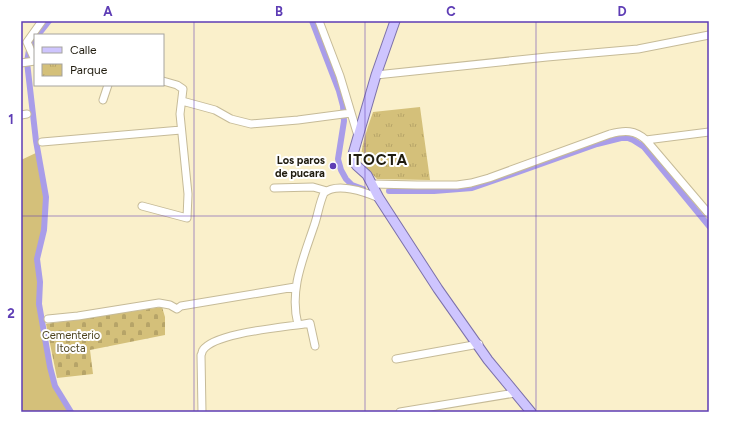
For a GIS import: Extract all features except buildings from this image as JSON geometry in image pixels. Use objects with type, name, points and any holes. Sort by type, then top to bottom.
[{"type":"main road","points":[[395,21],[376,75],[353,154],[354,162],[368,175],[379,198],[438,289],[479,344],[488,360],[531,412]]},
{"type":"street","points":[[34,58],[27,42],[42,21]]},
{"type":"street","points":[[319,21],[340,76],[346,114],[358,137]]},
{"type":"street","points":[[376,75],[638,49],[709,34]]},
{"type":"street","points":[[21,63],[34,60]]},
{"type":"street","points":[[142,206],[187,218],[188,194],[180,114],[183,89],[177,85],[164,81]]},
{"type":"street","points":[[103,100],[108,86]]},
{"type":"street","points":[[182,101],[215,110],[231,119],[251,124],[346,114]]},
{"type":"street","points":[[42,142],[181,130]]},
{"type":"street","points":[[372,184],[417,186],[471,183],[618,132],[630,131],[635,132],[646,140],[709,214]]},
{"type":"street","points":[[646,140],[709,132]]},
{"type":"street","points":[[274,188],[313,187],[327,191],[342,189],[356,190],[379,198]]},
{"type":"street","points":[[298,325],[294,306],[295,287],[322,198],[327,191]]},
{"type":"street","points":[[48,319],[78,316],[158,303],[170,304],[177,309],[181,306],[295,287]]},
{"type":"street","points":[[202,412],[201,356],[203,349],[209,345],[235,334],[310,323],[315,346]]},
{"type":"street","points":[[396,359],[479,344]]},
{"type":"street","points":[[400,412],[516,393]]},
{"type":"green space","points":[[420,107],[430,180],[377,179],[364,167],[361,154],[364,139],[373,112]]},
{"type":"green space","points":[[38,152],[46,197],[44,230],[37,259],[40,282],[39,304],[50,367],[55,386],[71,412],[21,412],[21,160]]},
{"type":"green space","name":"Cementerio Itocta","points":[[162,307],[165,317],[165,335],[90,350],[93,374],[57,378],[46,324]]},
{"type":"waterway","points":[[39,34],[49,21]]},
{"type":"waterway","points":[[312,21],[339,91],[343,106],[344,121],[338,159],[341,170],[346,179],[352,185],[363,189]]},
{"type":"waterway","points":[[34,40],[29,50],[27,62],[36,141],[46,197],[44,230],[37,259],[40,282],[39,304],[50,367],[55,386],[71,412]]},
{"type":"waterway","points":[[389,191],[434,191],[472,188],[597,144],[621,138],[628,138],[644,147],[709,226]]},
{"type":"place","name":"Los paros de pucara","points":[[333,166]]},
{"type":"district","name":"ITOCTA","points":[[378,160]]}]
